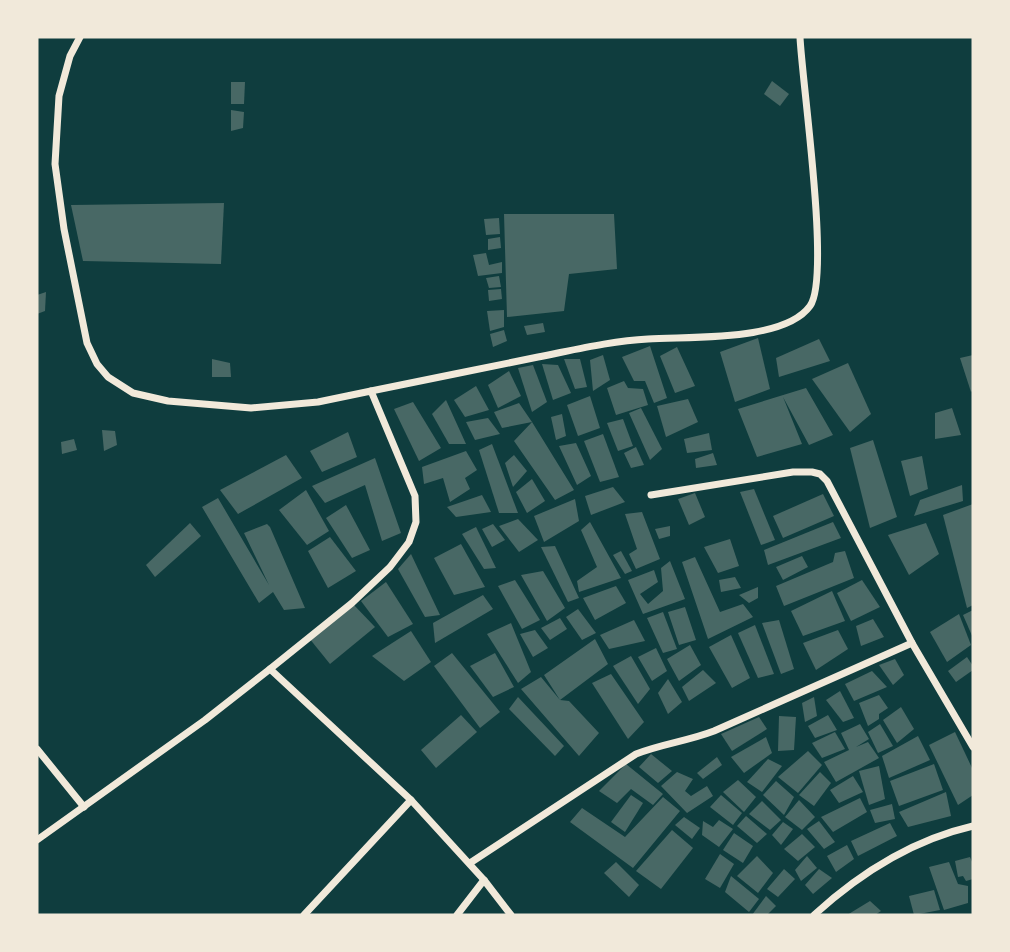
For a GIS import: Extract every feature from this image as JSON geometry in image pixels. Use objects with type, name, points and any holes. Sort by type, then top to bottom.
[{"type":"street","points":[[80,37],[70,56],[59,96],[55,164],[69,255],[88,343],[97,365],[108,377],[133,393],[168,401],[251,408],[318,402],[597,345],[643,339],[768,331],[791,322],[811,305],[817,286],[817,208],[800,37]]},
{"type":"street","points":[[37,840],[205,720],[270,669],[352,603],[390,567],[409,542],[416,522],[415,496],[371,391]]},
{"type":"street","points":[[651,495],[793,472],[820,474],[827,481],[912,643],[973,747]]},
{"type":"street","points":[[470,863],[636,754],[656,746],[692,740],[912,643]]},
{"type":"street","points":[[270,669],[411,800],[470,863],[511,915]]},
{"type":"street","points":[[37,749],[84,807]]},
{"type":"street","points":[[304,915],[411,800]]},
{"type":"street","points":[[814,915],[893,856],[919,844],[973,826]]},
{"type":"street","points":[[457,915],[484,880]]},
{"type":"building","points":[[772,81],[789,94],[780,106],[764,94]]},
{"type":"building","points":[[231,82],[245,82],[244,104],[231,104]]},
{"type":"building","points":[[231,110],[244,112],[243,128],[231,131]]},
{"type":"building","points":[[224,203],[221,264],[83,261],[71,205]]},
{"type":"building","points":[[504,214],[614,214],[617,269],[569,274],[564,311],[507,317]]},
{"type":"building","points":[[499,218],[500,234],[486,235],[484,219]]},
{"type":"building","points":[[500,237],[501,248],[488,250],[488,239]]},
{"type":"building","points":[[486,253],[489,265],[502,262],[502,273],[478,276],[473,255]]},
{"type":"building","points":[[499,276],[501,287],[489,288],[486,278]]},
{"type":"building","points":[[501,289],[502,299],[489,301],[488,290]]},
{"type":"building","points":[[46,292],[45,311],[37,314],[37,295]]},
{"type":"building","points":[[504,310],[504,327],[490,331],[487,311]]},
{"type":"building","points":[[543,323],[545,332],[527,335],[524,326]]},
{"type":"building","points":[[504,330],[507,341],[493,347],[490,334]]},
{"type":"building","points":[[758,338],[770,389],[735,402],[720,352]]},
{"type":"building","points":[[819,339],[830,361],[779,377],[776,358]]},
{"type":"building","points":[[650,346],[667,398],[654,403],[645,381],[634,381],[622,357]]},
{"type":"building","points":[[677,347],[695,386],[675,393],[660,356]]},
{"type":"building","points":[[603,355],[610,380],[593,391],[590,360]]},
{"type":"building","points":[[973,355],[973,390],[971,392],[960,358]]},
{"type":"building","points":[[212,359],[230,363],[231,377],[212,377]]},
{"type":"building","points":[[564,359],[580,359],[587,387],[575,389]]},
{"type":"building","points":[[848,363],[871,414],[850,432],[812,379]]},
{"type":"building","points":[[542,364],[558,365],[571,393],[553,400]]},
{"type":"building","points":[[533,365],[547,402],[532,412],[518,368]]},
{"type":"building","points":[[509,371],[521,396],[498,408],[488,385]]},
{"type":"building","points":[[624,381],[628,388],[643,389],[648,405],[616,415],[607,388]]},
{"type":"building","points":[[476,386],[489,410],[465,417],[454,400]]},
{"type":"building","points":[[806,388],[833,435],[809,445],[783,397],[802,444],[757,457],[738,409]]},
{"type":"building","points":[[590,396],[600,428],[578,436],[567,405]]},
{"type":"building","points":[[688,399],[698,422],[666,437],[657,406]]},
{"type":"building","points":[[446,400],[466,444],[449,444],[432,414]]},
{"type":"building","points":[[413,402],[441,448],[419,461],[394,409]]},
{"type":"building","points":[[519,403],[532,422],[502,428],[494,412]]},
{"type":"building","points":[[641,408],[662,449],[650,460],[629,413]]},
{"type":"building","points":[[952,408],[961,435],[935,439],[935,413]]},
{"type":"building","points":[[562,414],[566,436],[556,440],[551,417]]},
{"type":"building","points":[[488,418],[500,434],[475,440],[466,422]]},
{"type":"building","points":[[623,419],[633,446],[618,451],[607,423]]},
{"type":"building","points":[[532,422],[574,490],[555,500],[514,441]]},
{"type":"building","points":[[102,430],[115,431],[117,445],[104,451]]},
{"type":"building","points":[[348,432],[357,457],[322,472],[310,451]]},
{"type":"building","points":[[709,433],[712,450],[687,453],[684,439]]},
{"type":"building","points":[[603,434],[619,477],[600,482],[584,441]]},
{"type":"building","points":[[74,439],[77,450],[62,454],[61,442]]},
{"type":"building","points":[[873,440],[897,517],[870,528],[850,448]]},
{"type":"building","points":[[576,443],[591,476],[577,485],[559,446]]},
{"type":"building","points":[[492,444],[518,513],[499,513],[479,450]]},
{"type":"building","points":[[636,447],[644,465],[631,468],[624,453]]},
{"type":"building","points":[[466,451],[477,470],[465,478],[470,489],[450,502],[443,478],[424,484],[422,467]]},
{"type":"building","points":[[713,453],[717,465],[696,468],[695,459]]},
{"type":"building","points":[[286,455],[302,478],[238,514],[220,490]]},
{"type":"building","points":[[514,455],[527,471],[513,487],[505,463]]},
{"type":"building","points":[[922,456],[928,489],[910,496],[901,461]]},
{"type":"building","points":[[375,458],[401,533],[382,541],[365,485],[325,503],[312,486]]},
{"type":"building","points":[[532,479],[545,501],[527,513],[516,492]]},
{"type":"building","points":[[962,485],[963,501],[914,516],[920,500]]},
{"type":"building","points":[[613,487],[625,502],[591,515],[585,496]]},
{"type":"building","points":[[754,489],[775,540],[761,545],[740,492]]},
{"type":"building","points":[[306,490],[329,531],[307,545],[279,510]]},
{"type":"building","points":[[695,493],[705,517],[689,525],[678,499]]},
{"type":"building","points":[[823,494],[834,516],[783,538],[773,516]]},
{"type":"building","points":[[482,495],[491,512],[456,517],[447,507]]},
{"type":"building","points":[[218,498],[269,585],[244,533],[267,524],[270,527],[305,608],[284,610],[273,592],[259,603],[202,507]]},
{"type":"building","points":[[575,499],[579,521],[544,542],[534,516]]},
{"type":"building","points":[[973,504],[973,605],[967,608],[943,515]]},
{"type":"building","points":[[346,505],[370,550],[352,558],[326,518]]},
{"type":"building","points":[[642,512],[660,559],[636,569],[629,554],[637,549],[625,514]]},
{"type":"building","points":[[518,519],[538,540],[519,552],[499,526]]},
{"type":"building","points":[[590,522],[621,578],[579,592],[577,581],[597,567],[581,530]]},
{"type":"building","points":[[833,522],[841,538],[768,565],[764,550]]},
{"type":"building","points":[[190,523],[201,536],[155,577],[146,565]]},
{"type":"building","points":[[926,523],[939,554],[909,575],[888,535]]},
{"type":"building","points":[[493,524],[505,540],[492,547],[482,529]]},
{"type":"building","points":[[670,526],[670,536],[659,539],[655,529]]},
{"type":"building","points":[[476,527],[496,568],[484,569],[462,534]]},
{"type":"building","points":[[330,537],[356,571],[328,588],[308,551]]},
{"type":"building","points":[[730,539],[739,566],[718,573],[704,547]]},
{"type":"building","points":[[461,544],[485,587],[454,595],[434,558]]},
{"type":"building","points":[[555,546],[579,598],[568,602],[541,547]]},
{"type":"building","points":[[621,551],[632,571],[625,574],[613,555]]},
{"type":"building","points":[[845,551],[854,578],[784,606],[776,586],[833,562],[835,553]]},
{"type":"building","points":[[411,554],[440,615],[425,617],[398,569]]},
{"type":"building","points":[[802,556],[808,567],[783,580],[776,567]]},
{"type":"building","points":[[695,557],[720,612],[743,604],[753,617],[708,639],[682,562]]},
{"type":"building","points":[[670,561],[685,599],[643,614],[628,580],[654,570],[658,582],[640,594],[648,604],[663,591],[661,568]]},
{"type":"building","points":[[543,571],[565,608],[547,621],[521,575]]},
{"type":"building","points":[[735,577],[741,588],[721,592],[719,580]]},
{"type":"building","points":[[515,580],[540,620],[522,629],[498,586]]},
{"type":"building","points":[[862,580],[880,607],[851,621],[837,593]]},
{"type":"building","points":[[386,582],[413,624],[388,637],[361,601]]},
{"type":"building","points":[[616,586],[626,603],[595,620],[583,598]]},
{"type":"building","points":[[758,587],[758,598],[749,603],[739,595]]},
{"type":"building","points":[[832,591],[845,621],[803,636],[791,611]]},
{"type":"building","points":[[483,595],[493,609],[435,643],[433,623]]},
{"type":"building","points":[[352,603],[375,627],[330,664],[309,638]]},
{"type":"building","points":[[685,607],[696,640],[679,645],[668,612]]},
{"type":"building","points":[[578,609],[596,633],[582,640],[566,617]]},
{"type":"building","points":[[973,610],[973,638],[963,615]]},
{"type":"building","points":[[663,612],[677,649],[663,653],[647,618]]},
{"type":"building","points":[[959,614],[971,645],[947,662],[930,632]]},
{"type":"building","points":[[560,618],[567,629],[550,640],[541,628]]},
{"type":"building","points":[[873,619],[884,637],[861,646],[856,626]]},
{"type":"building","points":[[634,620],[645,641],[609,649],[600,635]]},
{"type":"building","points":[[779,620],[794,669],[781,674],[762,623]]},
{"type":"building","points":[[511,623],[531,672],[518,683],[487,634]]},
{"type":"building","points":[[755,625],[774,674],[758,678],[738,633]]},
{"type":"building","points":[[535,630],[548,648],[533,657],[520,634]]},
{"type":"building","points":[[838,630],[848,649],[816,670],[803,643]]},
{"type":"building","points":[[411,631],[431,662],[404,681],[372,656]]},
{"type":"building","points":[[731,635],[750,678],[732,688],[709,647]]},
{"type":"building","points":[[595,639],[608,664],[560,700],[544,675]]},
{"type":"building","points":[[690,645],[701,665],[679,681],[667,659]]},
{"type":"building","points":[[656,648],[667,671],[652,681],[638,657]]},
{"type":"building","points":[[452,653],[500,712],[480,728],[434,666]]},
{"type":"building","points":[[495,653],[514,687],[493,697],[470,666]]},
{"type":"building","points":[[631,656],[650,689],[638,704],[613,666]]},
{"type":"building","points":[[967,657],[973,670],[956,682],[948,671]]},
{"type":"building","points":[[895,659],[904,675],[893,685],[879,665]]},
{"type":"building","points":[[703,670],[716,683],[689,701],[682,687]]},
{"type":"building","points":[[872,671],[887,687],[854,701],[845,684]]},
{"type":"building","points":[[611,674],[644,722],[628,739],[592,683]]},
{"type":"building","points":[[541,677],[560,700],[569,701],[599,733],[579,756],[521,689]]},
{"type":"building","points":[[668,679],[682,702],[668,714],[658,693]]},
{"type":"building","points":[[840,691],[854,718],[843,722],[826,700]]},
{"type":"building","points":[[879,695],[888,708],[879,714],[879,719],[868,726],[859,703]]},
{"type":"building","points":[[518,697],[564,746],[555,756],[509,709]]},
{"type":"building","points":[[814,697],[817,716],[805,722],[802,703]]},
{"type":"building","points":[[901,707],[914,729],[897,743],[883,720]]},
{"type":"building","points":[[461,715],[477,732],[436,768],[421,750]]},
{"type":"building","points":[[828,715],[837,730],[815,738],[808,726]]},
{"type":"building","points":[[779,716],[796,717],[794,750],[778,751]]},
{"type":"building","points":[[759,717],[767,729],[732,751],[721,734]]},
{"type":"building","points":[[860,724],[869,739],[856,747],[868,742],[879,758],[836,782],[824,762],[849,750],[841,733]]},
{"type":"building","points":[[880,724],[893,746],[878,753],[868,732]]},
{"type":"building","points":[[835,732],[845,749],[822,758],[812,743]]},
{"type":"building","points":[[955,732],[973,770],[973,795],[958,805],[929,745]]},
{"type":"building","points":[[918,736],[930,760],[889,778],[882,756]]},
{"type":"building","points":[[766,737],[772,753],[744,773],[731,757]]},
{"type":"building","points":[[808,751],[822,765],[798,793],[778,777]]},
{"type":"building","points":[[651,754],[672,771],[658,783],[639,767]]},
{"type":"building","points":[[717,757],[722,765],[703,779],[697,773]]},
{"type":"building","points":[[768,759],[782,766],[762,792],[747,782]]},
{"type":"building","points":[[626,764],[663,794],[653,805],[631,789],[617,803],[599,791]]},
{"type":"building","points":[[934,764],[943,790],[899,806],[890,781]]},
{"type":"building","points":[[879,766],[885,799],[869,805],[859,771]]},
{"type":"building","points":[[677,772],[693,779],[685,791],[691,796],[707,786],[713,796],[687,813],[661,786]]},
{"type":"building","points":[[820,772],[831,783],[814,806],[799,795]]},
{"type":"building","points":[[853,776],[863,792],[839,803],[830,790]]},
{"type":"building","points":[[738,780],[756,797],[744,812],[723,792]]},
{"type":"building","points":[[776,781],[794,797],[784,815],[763,795]]},
{"type":"building","points":[[946,792],[951,816],[908,827],[899,812]]},
{"type":"building","points":[[631,795],[643,803],[625,832],[611,822]]},
{"type":"building","points":[[721,795],[742,813],[733,825],[710,807]]},
{"type":"building","points":[[663,797],[680,811],[633,868],[570,822],[582,808],[625,837]]},
{"type":"building","points":[[860,798],[867,812],[833,832],[821,817]]},
{"type":"building","points":[[799,800],[815,817],[802,830],[785,817]]},
{"type":"building","points":[[762,801],[781,820],[770,830],[749,814]]},
{"type":"building","points":[[892,804],[895,819],[875,823],[870,810]]},
{"type":"building","points":[[746,816],[767,834],[757,843],[737,826]]},
{"type":"building","points":[[684,817],[700,828],[692,839],[675,825]]},
{"type":"building","points":[[719,820],[733,829],[719,847],[702,835],[703,821],[713,827]]},
{"type":"building","points":[[819,821],[835,842],[824,849],[807,829]]},
{"type":"building","points":[[783,822],[793,829],[781,845],[772,835]]},
{"type":"building","points":[[890,823],[897,836],[858,856],[851,841]]},
{"type":"building","points":[[672,830],[693,848],[661,889],[636,871]]},
{"type":"building","points":[[734,833],[753,846],[743,863],[723,850]]},
{"type":"building","points":[[802,834],[815,847],[798,861],[784,849]]},
{"type":"building","points":[[847,845],[854,859],[836,872],[827,856]]},
{"type":"building","points":[[720,854],[734,864],[720,888],[705,879]]},
{"type":"building","points":[[757,856],[773,873],[758,893],[737,876]]},
{"type":"building","points":[[807,856],[817,868],[801,881],[795,870]]},
{"type":"building","points":[[970,857],[973,879],[966,881],[963,876],[958,877],[955,861]]},
{"type":"building","points":[[616,862],[639,885],[629,897],[604,873]]},
{"type":"building","points":[[949,862],[958,884],[968,886],[968,903],[944,910],[929,867]]},
{"type":"building","points":[[784,869],[795,879],[778,897],[767,889]]},
{"type":"building","points":[[819,869],[832,878],[813,894],[805,885]]},
{"type":"building","points":[[731,876],[759,899],[749,912],[725,892]]},
{"type":"building","points":[[934,890],[940,910],[914,915],[909,896]]},
{"type":"building","points":[[766,896],[776,906],[767,915],[752,915]]},
{"type":"building","points":[[870,901],[881,911],[875,915],[847,915]]}]
